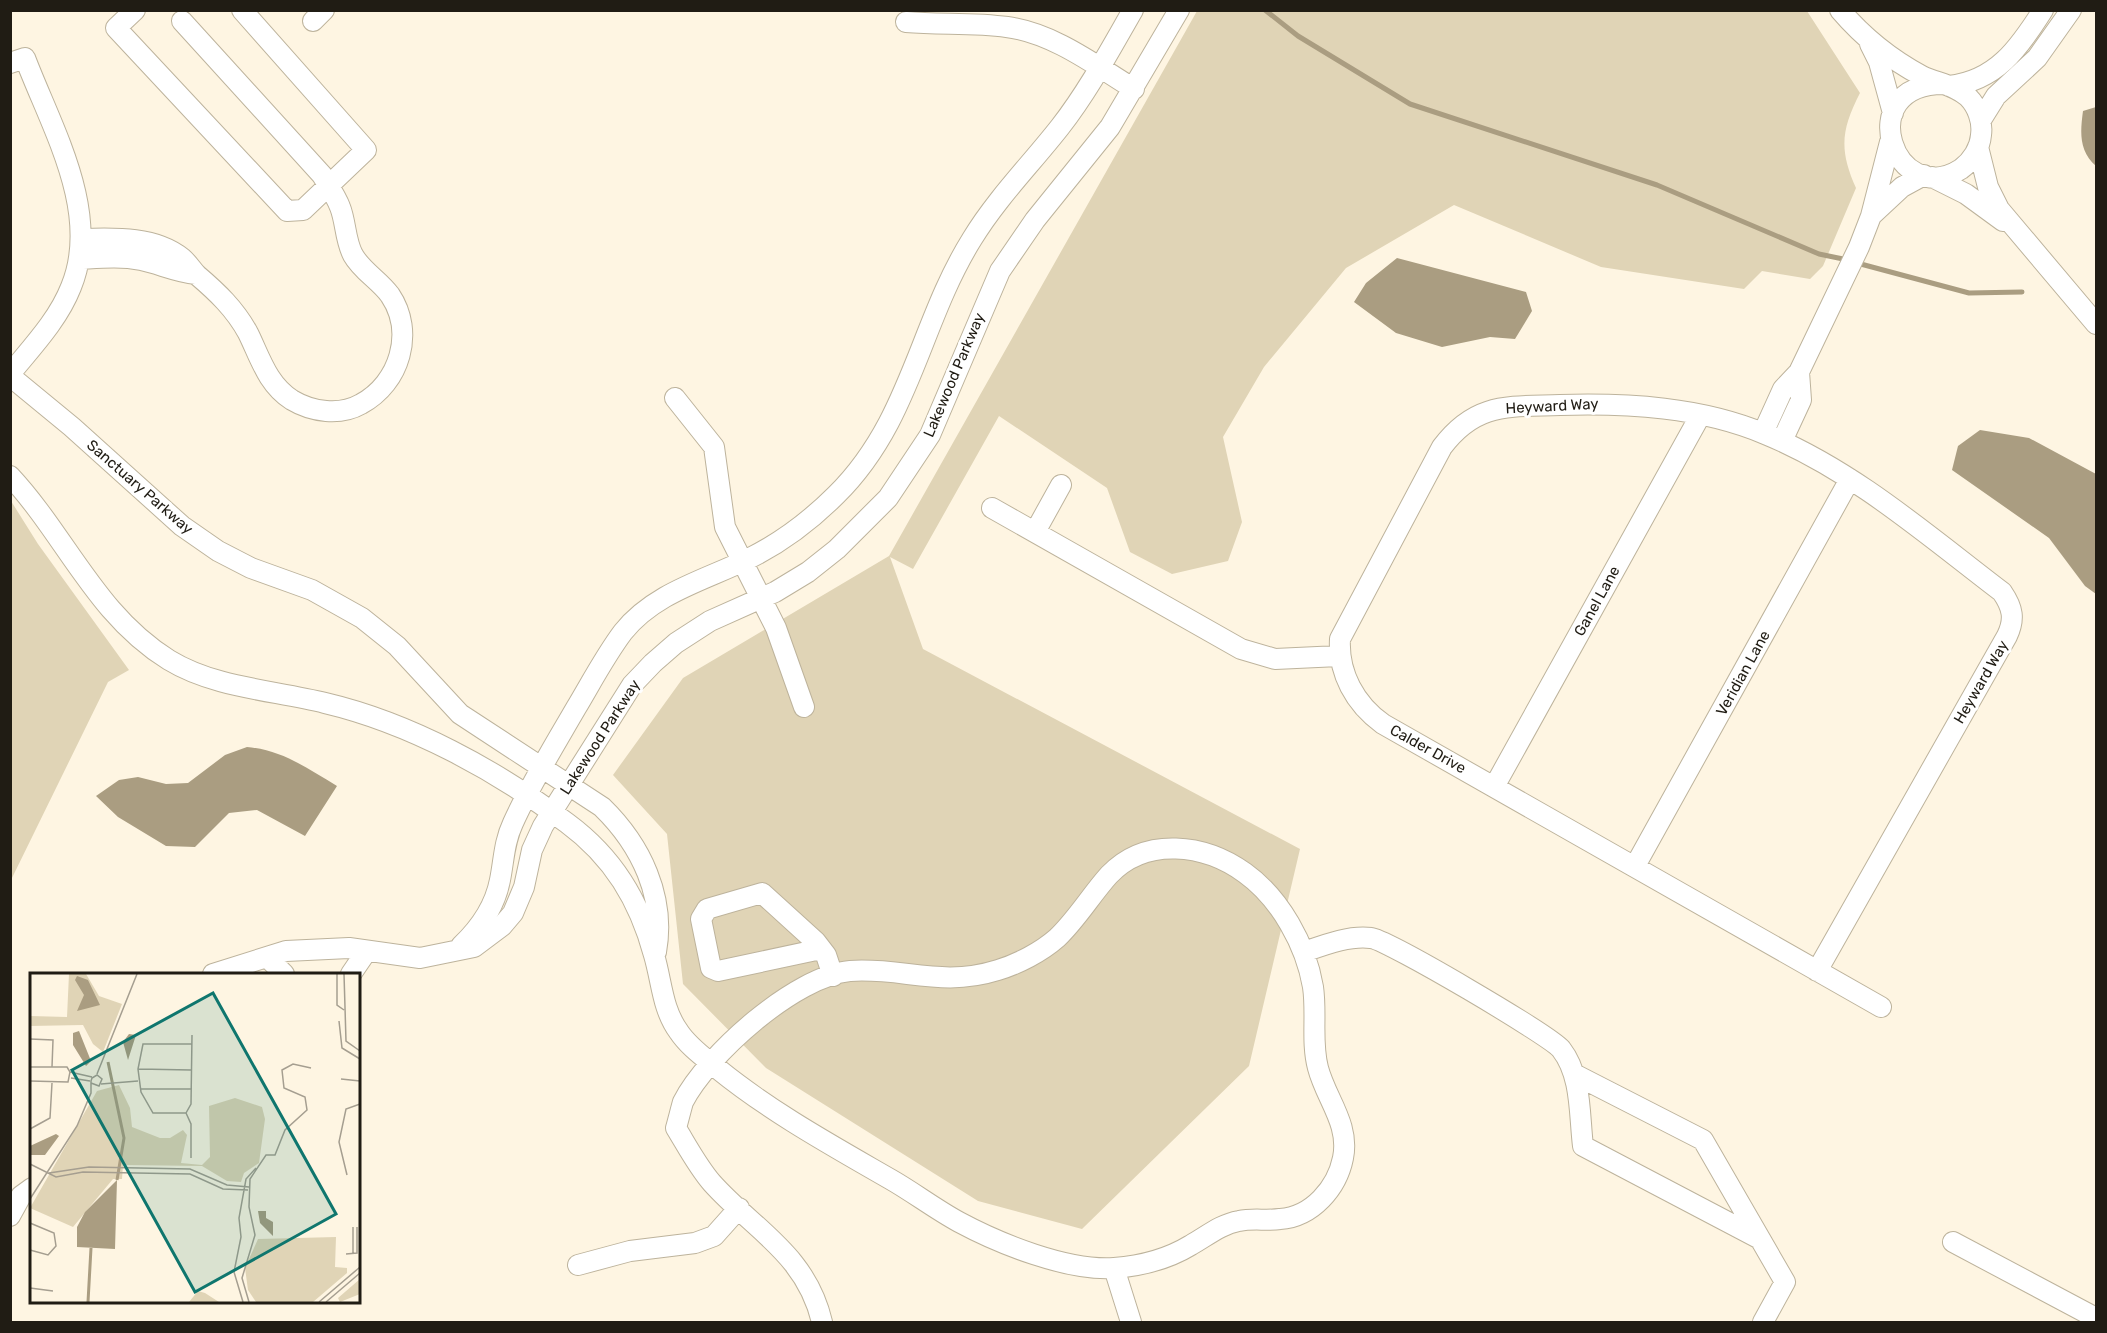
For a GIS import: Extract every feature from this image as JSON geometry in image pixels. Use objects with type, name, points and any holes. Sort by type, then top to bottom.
[{"type":"street","points":[[135,10],[116,28],[287,211],[303,210],[366,150],[242,10]]},
{"type":"street","points":[[458,950],[480,925],[496,896],[507,836],[542,766],[615,643],[635,619],[668,594],[741,562],[786,537],[838,493],[866,460],[900,404],[943,297],[971,239],[1010,187],[1062,125],[1100,68],[1132,10]]},
{"type":"street","name":"Lakewood Parkway","points":[[219,973],[286,951],[349,948],[420,958],[474,947],[488,938],[513,913],[524,887],[532,850],[552,812],[632,685],[653,663],[693,631],[808,572],[837,549],[873,515],[903,478],[942,411],[1000,271],[1035,220],[1104,135],[1134,89],[1179,10]]},
{"type":"street","points":[[1840,10],[1869,42],[1880,62],[1893,113]]},
{"type":"street","points":[[1763,433],[1783,389],[1799,372],[1840,290],[1871,216],[1890,141],[1889,127],[1893,113],[1901,99],[1913,90],[1927,85],[1966,84],[1993,72],[2018,47],[2043,10]]},
{"type":"street","points":[[1981,120],[1996,96],[2037,58],[2067,12]]},
{"type":"street","points":[[81,239],[128,239],[154,245],[182,258],[196,274],[227,301],[238,316],[263,367],[283,393],[292,400],[318,411],[347,409],[361,404],[387,383],[400,358],[402,329],[399,314],[388,293],[352,252],[340,207],[322,175],[182,21]]},
{"type":"street","points":[[906,22],[1009,27],[1053,41],[1134,89]]},
{"type":"street","points":[[1869,42],[1905,66],[1970,99],[1981,120],[1982,134],[1973,158],[1955,172],[1928,176],[1902,187],[1871,216]]},
{"type":"street","points":[[10,63],[25,58],[68,171],[78,211],[81,239],[79,259],[71,287],[58,313],[10,375]]},
{"type":"street","points":[[1890,141],[1903,163],[1966,194],[2015,230]]},
{"type":"street","points":[[1978,147],[1988,187],[2015,230],[2097,324]]},
{"type":"street","points":[[79,259],[125,258],[156,264],[175,272],[196,274]]},
{"type":"street","points":[[1782,441],[1801,400],[1799,372]]},
{"type":"street","name":"Sanctuary Parkway","points":[[10,375],[72,426],[182,526],[218,551],[252,568],[312,590],[362,618],[397,646],[460,714],[602,807],[620,825],[641,858],[654,894],[659,935],[655,958]]},
{"type":"street","points":[[675,398],[714,447],[725,527],[776,628],[804,707]]},
{"type":"street","name":"Heyward Way","points":[[1339,656],[1340,639],[1346,623],[1442,447],[1463,423],[1477,414],[1509,407],[1586,404],[1635,405],[1700,416],[1763,433],[1782,441],[1850,479],[2002,592],[2013,614],[2007,636],[1818,971]]},
{"type":"street","name":"Ganel Lane","points":[[1494,787],[1700,416]]},
{"type":"street","points":[[10,476],[46,521],[109,609],[129,630],[173,663],[218,681],[324,702],[379,719],[442,748],[552,812],[596,846],[614,865],[637,906],[655,958],[666,1009],[684,1040],[713,1065],[751,1096],[964,1225],[1035,1253],[1077,1264],[1114,1268],[1164,1258],[1230,1223],[1256,1218],[1290,1218],[1313,1206],[1332,1187],[1342,1164],[1344,1136],[1341,1122],[1319,1073],[1315,1053],[1314,996],[1304,952],[1265,889],[1251,877],[1203,851],[1174,849],[1144,852],[1124,862],[1106,878],[1059,936],[1045,947],[1002,969],[954,978],[932,979],[845,971],[804,986],[767,1010],[749,1025],[713,1065],[683,1104],[676,1128],[711,1182],[789,1255],[819,1307],[822,1323]]},
{"type":"street","name":"Veridian Lane","points":[[1635,866],[1850,479]]},
{"type":"street","points":[[1035,532],[1061,485]]},
{"type":"street","points":[[992,508],[1241,649],[1275,659],[1339,656]]},
{"type":"street","name":"Calder Drive","points":[[1339,656],[1346,679],[1372,716],[1881,1007]]},
{"type":"street","points":[[821,949],[718,971],[711,968],[701,918],[707,909],[762,893],[821,949],[832,975]]},
{"type":"street","points":[[1304,952],[1330,942],[1371,938],[1409,956],[1532,1028],[1560,1048],[1576,1075],[1582,1146],[1760,1239]]},
{"type":"street","points":[[352,973],[366,952]]},
{"type":"street","points":[[267,957],[282,973]]},
{"type":"street","points":[[1576,1075],[1703,1140],[1785,1282],[1763,1323]]},
{"type":"street","points":[[10,1216],[21,1196],[30,1189]]},
{"type":"street","points":[[578,1265],[630,1251],[695,1243],[714,1236],[739,1208]]},
{"type":"street","points":[[1953,1242],[2097,1318]]},
{"type":"street","points":[[1114,1268],[1131,1323]]},
{"type":"shaded area","points":[[1197,11],[1807,11],[1860,93],[1849,118],[1844,140],[1847,162],[1856,188],[1823,266],[1810,279],[1762,271],[1744,289],[1601,267],[1454,205],[1346,268],[1264,367],[1223,437],[1242,522],[1228,561],[1172,574],[1130,552],[1107,488],[999,416],[913,569],[890,557],[923,649],[1300,849],[1249,1066],[1082,1229],[978,1201],[766,1068],[683,984],[667,834],[613,775],[683,678],[889,556]]},
{"type":"shaded area","points":[[2096,107],[2096,166],[2086,154],[2081,127],[2083,111]]},
{"type":"shaded area","points":[[1397,258],[1526,292],[1532,311],[1515,339],[1490,337],[1442,347],[1396,333],[1354,302],[1366,283]]},
{"type":"shaded area","points":[[1980,430],[2029,438],[2096,474],[2096,594],[2085,586],[2049,538],[1952,470],[1958,446]]},
{"type":"shaded area","points":[[11,501],[38,544],[129,670],[108,682],[11,880]]},
{"type":"shaded area","points":[[247,747],[283,756],[337,786],[305,836],[257,810],[229,813],[195,847],[166,846],[118,817],[96,796],[119,780],[138,777],[166,784],[188,783],[225,755]]},
{"type":"waterway","points":[[1265,10],[1298,36],[1410,104],[1657,185],[1819,254],[1848,260]]},
{"type":"waterway","points":[[1857,263],[1969,293],[2022,292]]}]
